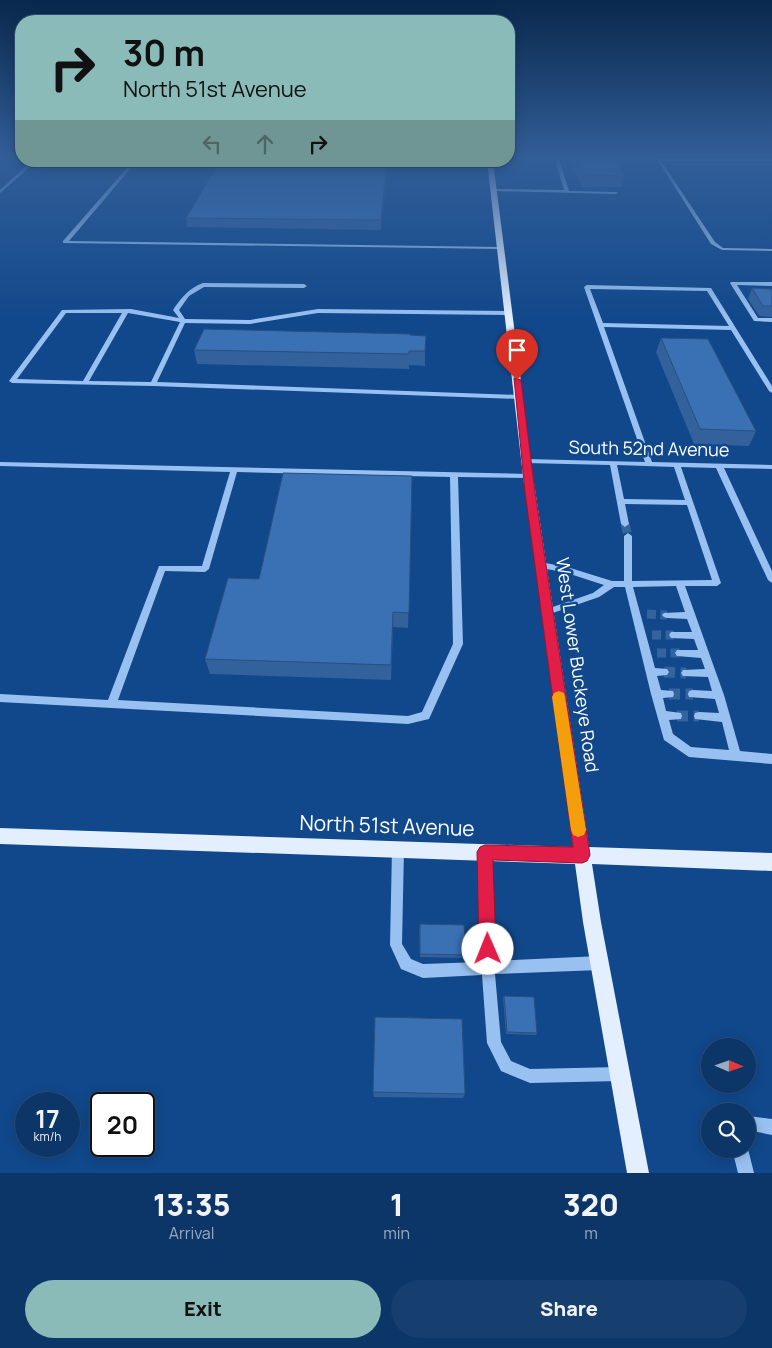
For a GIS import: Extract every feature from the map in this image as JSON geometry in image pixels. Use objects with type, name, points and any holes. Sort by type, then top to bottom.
[{"type":"main road","name":"West Lower Buckeye Road","points":[[497,211],[526,461],[582,855],[638,1173]]},
{"type":"main road","name":"North 51st Avenue","points":[[0,836],[772,862]]},
{"type":"street","points":[[92,211],[65,242],[501,248]]},
{"type":"street","points":[[691,211],[712,243],[722,249],[772,250]]},
{"type":"street","points":[[183,321],[176,310],[184,295],[203,285],[304,286]]},
{"type":"street","points":[[649,464],[586,288],[709,289],[772,391]]},
{"type":"street","points":[[509,314],[318,312],[250,322],[183,321],[126,311],[64,311],[12,381],[519,397]]},
{"type":"street","points":[[85,382],[126,311]]},
{"type":"street","name":"South 52nd Avenue","points":[[526,461],[772,467]]},
{"type":"street","points":[[0,464],[528,476]]},
{"type":"street","points":[[613,464],[625,524]]},
{"type":"street","points":[[540,565],[567,570],[612,584],[717,583],[678,465]]},
{"type":"street","points":[[719,466],[772,580]]},
{"type":"street","points":[[111,704],[162,568],[205,569],[234,470]]},
{"type":"street","points":[[0,698],[408,720],[425,716],[458,644],[454,474]]},
{"type":"street","points":[[621,500],[690,503]]},
{"type":"street","points":[[628,536],[628,583],[635,614],[646,635],[646,653],[668,737],[689,752],[772,759]]},
{"type":"street","points":[[679,583],[719,695],[736,755]]},
{"type":"street","points":[[547,612],[596,595],[612,584]]},
{"type":"street","points":[[635,614],[647,614]]},
{"type":"street","points":[[667,615],[691,616]]},
{"type":"street","points":[[674,636],[699,636]]},
{"type":"street","points":[[646,653],[657,653]]},
{"type":"street","points":[[680,653],[704,654]]},
{"type":"street","points":[[651,672],[664,672]]},
{"type":"street","points":[[686,672],[711,673]]},
{"type":"street","points":[[656,694],[669,694]]},
{"type":"street","points":[[693,694],[719,695]]},
{"type":"street","points":[[699,716],[726,718]]},
{"type":"street","points":[[398,849],[396,945],[406,964],[424,971],[600,963]]},
{"type":"street","points":[[485,852],[488,968],[494,1044],[506,1066],[530,1076],[620,1074]]},
{"type":"street","points":[[756,1124],[772,1127]]},
{"type":"street","points":[[742,1158],[746,1173]]},
{"type":"lane","points":[[772,284],[733,283],[756,320],[772,320]]},
{"type":"lane","points":[[153,384],[183,321]]},
{"type":"lane","points":[[600,325],[733,328]]},
{"type":"lane","points":[[662,715],[677,716]]},
{"type":"building","points":[[190,211],[382,211],[381,220],[186,218]]},
{"type":"building","points":[[752,288],[772,289],[772,306],[763,306]]},
{"type":"building","points":[[204,329],[426,336],[425,351],[409,351],[409,354],[194,350]]},
{"type":"building","points":[[661,338],[708,339],[756,431],[700,429]]},
{"type":"building","points":[[283,473],[412,476],[409,613],[393,612],[391,665],[205,659],[228,578],[259,579]]},
{"type":"building","points":[[420,924],[464,925],[466,955],[420,954]]},
{"type":"building","points":[[504,996],[534,997],[537,1033],[507,1032]]},
{"type":"building","points":[[375,1017],[462,1019],[465,1094],[373,1092]]},
{"type":"tunnel","points":[[625,524],[628,536]]},
{"type":"tunnel","points":[[647,614],[667,615]]},
{"type":"tunnel","points":[[652,635],[674,635]]},
{"type":"tunnel","points":[[657,653],[680,653]]},
{"type":"tunnel","points":[[664,672],[686,673]]},
{"type":"tunnel","points":[[669,694],[693,694]]},
{"type":"tunnel","points":[[677,716],[699,716]]},
{"type":"slow traffic","points":[[559,697],[578,830]]},
{"type":"route","points":[[488,949],[485,852],[582,855],[530,492],[517,380]]}]
